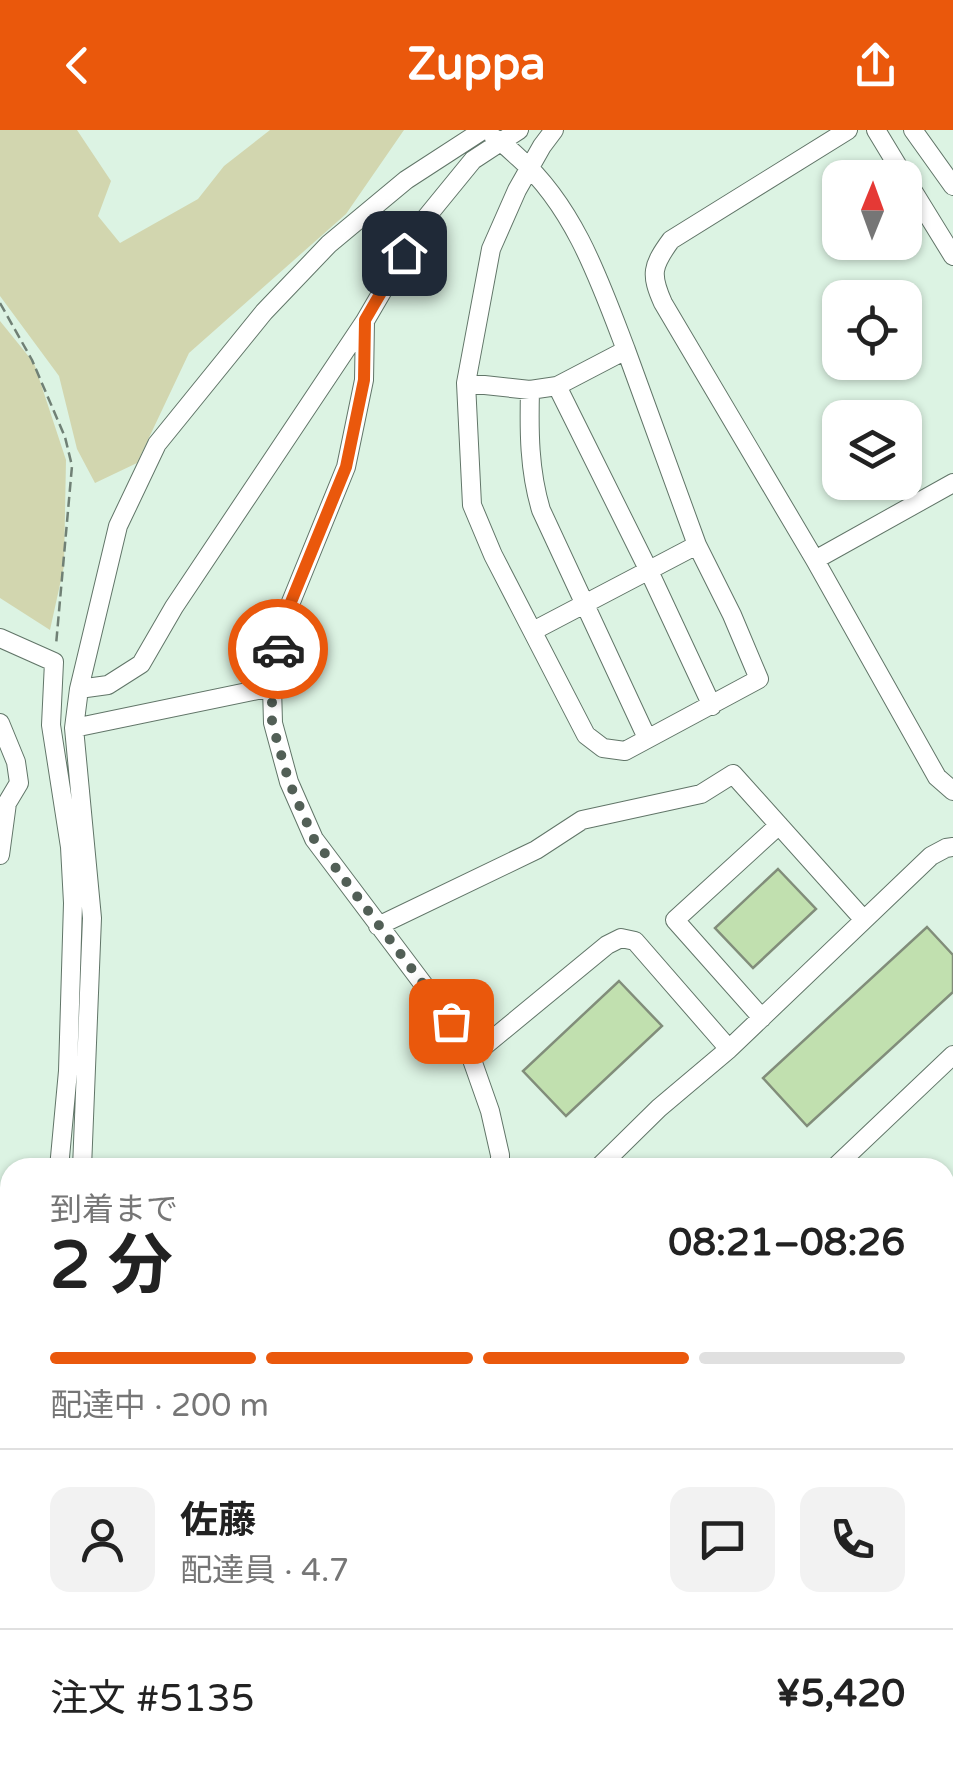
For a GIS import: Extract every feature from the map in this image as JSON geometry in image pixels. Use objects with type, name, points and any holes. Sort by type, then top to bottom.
[{"type":"street","points":[[79,689],[108,685],[141,664],[174,607],[365,320],[424,220],[474,160],[520,130]]},
{"type":"street","points":[[82,1158],[92,918],[74,728],[79,689],[118,526],[157,444],[264,312],[328,244],[406,180],[481,131],[530,167],[563,208],[598,275],[698,544],[759,679],[625,751],[603,748],[586,735],[493,555],[472,505],[466,383],[491,250],[517,190],[530,167],[554,130]]},
{"type":"street","points":[[848,130],[671,240],[658,258],[653,281],[937,777],[953,791]]},
{"type":"street","points":[[876,130],[894,160]]},
{"type":"street","points":[[913,130],[953,186]]},
{"type":"street","points":[[922,206],[953,256]]},
{"type":"street","points":[[365,320],[364,380],[346,467],[282,624],[272,687],[272,723],[289,782],[314,839],[451,1021],[472,1056],[500,1158]]},
{"type":"street","points":[[466,383],[530,390],[557,386],[626,350]]},
{"type":"street","points":[[557,386],[712,706]]},
{"type":"street","points":[[530,390],[528,434],[540,510],[647,738]]},
{"type":"street","points":[[815,560],[953,483]]},
{"type":"street","points":[[532,631],[698,544]]},
{"type":"street","points":[[1,642],[54,662],[52,725],[70,847],[73,903],[68,1072],[61,1158]]},
{"type":"street","points":[[74,728],[272,687]]},
{"type":"street","points":[[0,723],[16,762],[19,783],[7,802],[0,856]]},
{"type":"street","points":[[378,926],[536,850],[582,820],[701,794],[733,774],[864,920]]},
{"type":"street","points":[[762,1018],[675,920],[779,825]]},
{"type":"street","points":[[608,1158],[931,856],[953,847]]},
{"type":"street","points":[[472,1056],[606,944],[621,938],[636,941],[729,1049]]},
{"type":"street","points":[[845,1158],[953,1055]]},
{"type":"path","points":[[0,303],[32,360],[65,437],[72,466],[54,662]]},
{"type":"green space","points":[[0,130],[77,130],[111,181],[98,216],[120,243],[198,199],[224,166],[270,130],[404,130],[346,214],[189,353],[137,463],[95,483],[77,449],[59,376],[0,296]]},
{"type":"green space","points":[[0,321],[34,363],[66,460],[64,566],[50,630],[0,598]]},
{"type":"building","points":[[778,869],[816,909],[753,968],[715,928]]},
{"type":"building","points":[[927,927],[953,955],[953,992],[807,1126],[763,1078]]},
{"type":"building","points":[[619,981],[662,1026],[566,1116],[523,1071]]},
{"type":"way so far","points":[[278,649],[272,723],[289,782],[314,839],[451,1021]]},
{"type":"route","points":[[278,649],[282,624],[346,467],[364,380],[365,320],[404,253]]}]
